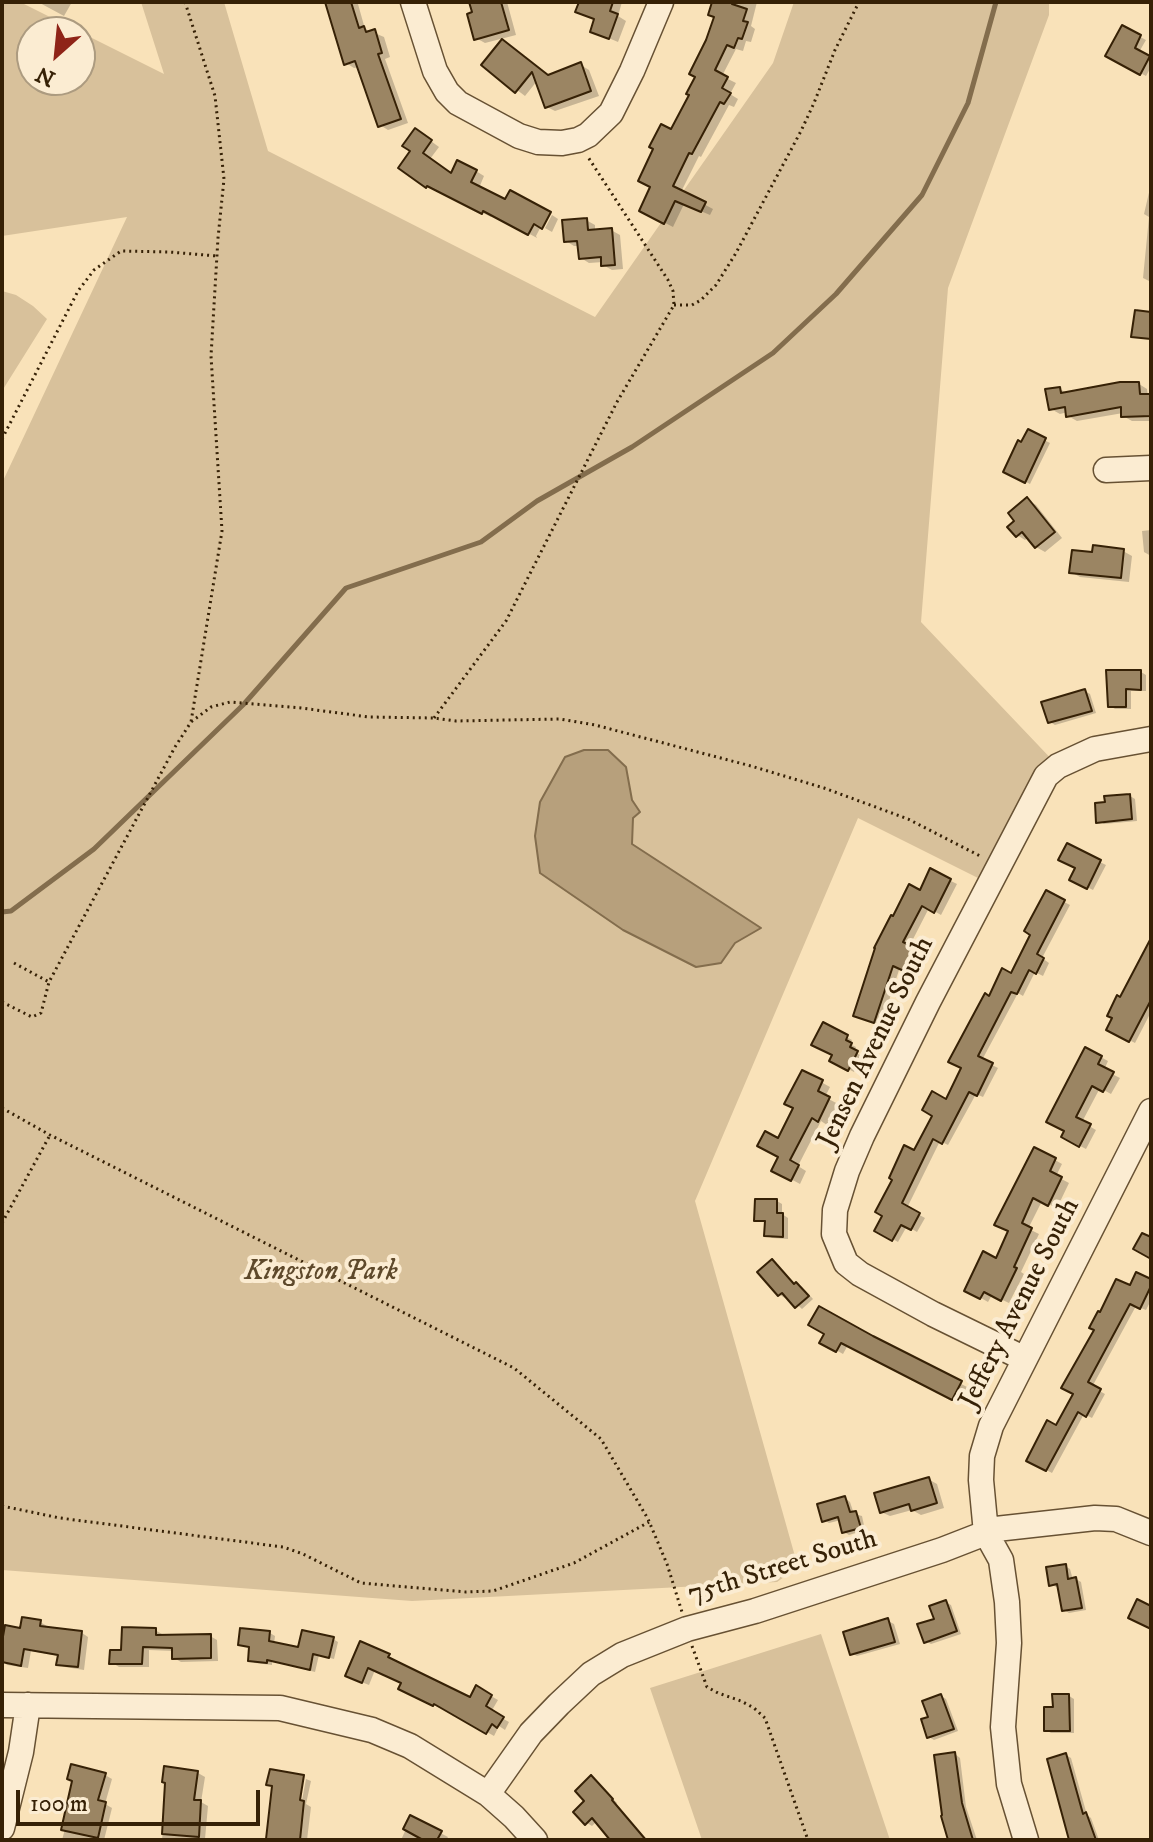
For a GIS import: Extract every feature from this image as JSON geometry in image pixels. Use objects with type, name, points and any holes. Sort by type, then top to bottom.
[{"type":"street","points":[[413,2],[435,71],[447,92],[458,103],[509,131],[538,142],[562,143],[588,135],[611,113],[661,2]]},
{"type":"street","points":[[1106,470],[1151,468]]},
{"type":"street","name":"Jensen Avenue South","points":[[1025,1359],[860,1274],[846,1263],[834,1234],[835,1210],[862,1136],[1046,776],[1058,766],[1095,749],[1151,739]]},
{"type":"street","name":"Jeffery Avenue South","points":[[1026,1840],[1009,1784],[1003,1727],[1009,1643],[1001,1560],[986,1533],[982,1456],[991,1426],[1151,1111]]},
{"type":"street","name":"75th Street South","points":[[488,1794],[531,1733],[591,1674],[622,1655],[687,1629],[768,1607],[996,1529],[1095,1518],[1116,1519],[1151,1533]]},
{"type":"street","points":[[2,1705],[280,1708],[372,1730],[410,1746],[488,1794],[535,1840]]},
{"type":"street","points":[[2,1828],[21,1752],[28,1705]]},
{"type":"path","points":[[185,2],[215,96],[224,179],[211,356],[222,531],[191,722]]},
{"type":"path","points":[[674,305],[692,305],[701,300],[716,285],[736,253],[801,131],[859,2]]},
{"type":"path","points":[[434,718],[506,621],[617,402],[674,305],[668,280],[578,140]]},
{"type":"path","points":[[2,439],[78,291],[94,270],[121,251],[217,256]]},
{"type":"path","points":[[2,1002],[32,1017],[41,1013],[49,982],[175,747],[191,722],[211,707],[230,702],[369,717],[491,721],[560,719],[595,725],[824,788],[908,819],[999,866]]},
{"type":"path","points":[[14,963],[49,982]]},
{"type":"path","points":[[2,1108],[514,1368],[601,1439],[649,1522],[667,1564],[707,1687],[741,1701],[765,1718],[808,1840]]},
{"type":"path","points":[[2,1223],[50,1135]]},
{"type":"path","points":[[2,1506],[60,1518],[283,1547],[361,1583],[466,1592],[493,1591],[574,1563],[649,1522]]},
{"type":"green space","name":"Kingston Park","points":[[2,2],[20,2],[48,16],[16,16],[16,96],[96,96],[96,40],[164,74],[141,2],[224,2],[268,151],[595,317],[773,63],[794,2],[1049,2],[1049,15],[948,288],[921,622],[1058,766],[990,884],[858,818],[695,1201],[798,1567],[777,1582],[412,1601],[2,1570],[2,483],[127,217],[2,236]],"holes":[[[565,757],[626,766],[632,800],[640,812],[633,817],[632,844],[760,928],[735,943],[721,963]]]},
{"type":"green space","points":[[2,291],[16,295],[47,319],[2,391]]},
{"type":"green space","points":[[821,1634],[890,1840],[702,1840],[650,1688]]},
{"type":"shaded area","points":[[584,750],[608,750],[626,767],[632,800],[640,812],[633,818],[632,844],[761,928],[735,943],[721,963],[696,967],[623,930],[540,873],[535,836],[540,802],[565,757]]},
{"type":"building","points":[[325,2],[351,2],[359,28],[364,26],[366,32],[375,29],[382,53],[378,54],[401,119],[378,127],[355,61],[344,65]]},
{"type":"building","points":[[469,2],[501,2],[509,30],[474,40],[467,14],[472,12]]},
{"type":"building","points":[[579,2],[613,2],[610,11],[618,14],[609,39],[590,32],[594,19],[575,12]]},
{"type":"building","points":[[712,2],[733,2],[747,9],[743,21],[748,22],[742,39],[738,38],[734,48],[727,45],[715,70],[728,77],[722,88],[731,93],[724,104],[720,102],[673,186],[706,202],[701,212],[675,201],[664,224],[639,211],[650,187],[638,181],[653,149],[649,147],[661,124],[671,129],[689,95],[686,94],[695,77],[689,74],[714,17],[708,15]]},
{"type":"building","points":[[1122,25],[1141,35],[1135,48],[1150,56],[1140,75],[1105,56]]},
{"type":"building","points":[[502,39],[548,75],[581,62],[591,91],[545,108],[532,72],[515,93],[481,65]]},
{"type":"building","points":[[415,128],[432,140],[423,153],[451,173],[457,160],[477,170],[471,182],[505,199],[510,190],[551,212],[542,229],[534,224],[528,235],[483,211],[482,214],[426,188],[398,168],[410,151],[402,146]]},
{"type":"building","points":[[587,218],[588,230],[612,228],[615,265],[601,266],[601,257],[579,259],[577,241],[564,242],[562,220]]},
{"type":"building","points":[[1135,310],[1151,312],[1151,339],[1131,337]]},
{"type":"building","points":[[1120,382],[1139,382],[1140,394],[1151,394],[1151,416],[1121,417],[1121,407],[1066,417],[1065,407],[1049,410],[1045,389],[1060,387],[1061,393]]},
{"type":"building","points":[[1028,429],[1046,438],[1025,483],[1003,472],[1018,440],[1021,442]]},
{"type":"building","points":[[1027,497],[1055,532],[1035,548],[1022,532],[1016,537],[1007,527],[1014,521],[1008,513]]},
{"type":"building","points":[[1093,545],[1124,549],[1121,578],[1069,573],[1072,550],[1092,552]]},
{"type":"building","points":[[1106,670],[1141,670],[1141,690],[1126,689],[1126,707],[1108,707]]},
{"type":"building","points":[[1085,689],[1092,711],[1048,723],[1041,702]]},
{"type":"building","points":[[1130,794],[1132,819],[1096,823],[1095,803],[1105,802],[1104,796]]},
{"type":"building","points":[[1067,843],[1101,860],[1087,889],[1069,880],[1075,868],[1058,860]]},
{"type":"building","points":[[930,868],[951,879],[934,913],[922,906],[903,942],[918,949],[906,972],[893,966],[874,1023],[853,1016],[874,948],[891,915],[909,884],[920,890]]},
{"type":"building","points":[[1046,890],[1065,900],[1037,954],[1044,958],[1036,974],[1029,970],[1017,994],[1011,992],[978,1056],[993,1063],[977,1096],[969,1092],[942,1144],[933,1139],[902,1203],[920,1213],[911,1230],[901,1225],[892,1241],[874,1231],[882,1216],[875,1212],[892,1180],[889,1178],[904,1145],[914,1150],[932,1116],[922,1110],[932,1091],[946,1099],[961,1068],[948,1062],[985,993],[989,996],[1002,968],[1011,973],[1030,935],[1024,931]]},
{"type":"building","points":[[1151,938],[1151,1000],[1129,1042],[1106,1030],[1112,1018],[1107,1016]]},
{"type":"building","points":[[823,1022],[848,1035],[846,1040],[852,1043],[850,1047],[858,1051],[848,1071],[829,1061],[832,1055],[811,1045]]},
{"type":"building","points":[[1085,1047],[1102,1056],[1098,1064],[1114,1072],[1103,1092],[1092,1086],[1076,1117],[1091,1124],[1079,1147],[1061,1137],[1064,1131],[1046,1122]]},
{"type":"building","points":[[802,1070],[823,1080],[818,1091],[830,1097],[818,1122],[812,1118],[790,1160],[799,1165],[791,1181],[771,1171],[778,1157],[757,1146],[765,1131],[778,1138],[793,1108],[784,1104]]},
{"type":"building","points":[[1034,1147],[1056,1158],[1050,1171],[1062,1177],[1048,1206],[1033,1198],[1022,1223],[1032,1228],[1001,1301],[984,1292],[980,1299],[964,1291],[983,1251],[996,1258],[1008,1231],[994,1225]]},
{"type":"building","points":[[755,1199],[777,1199],[777,1213],[783,1213],[783,1237],[764,1236],[765,1221],[754,1221]]},
{"type":"building","points":[[1142,1233],[1151,1237],[1151,1259],[1133,1249]]},
{"type":"building","points":[[772,1259],[809,1296],[795,1308],[782,1293],[778,1296],[757,1272]]},
{"type":"building","points":[[1136,1272],[1151,1279],[1151,1286],[1140,1309],[1130,1304],[1088,1382],[1101,1389],[1086,1417],[1078,1412],[1046,1471],[1026,1461],[1047,1420],[1056,1425],[1073,1394],[1061,1388],[1094,1330],[1089,1328],[1116,1279],[1130,1285]]},
{"type":"building","points":[[819,1306],[962,1381],[952,1400],[841,1343],[836,1352],[819,1343],[824,1334],[808,1325]]},
{"type":"building","points":[[929,1477],[937,1503],[911,1511],[909,1504],[880,1513],[874,1493]]},
{"type":"building","points":[[845,1496],[850,1512],[856,1511],[861,1528],[842,1533],[838,1517],[822,1522],[817,1504]]},
{"type":"building","points":[[1066,1564],[1068,1579],[1076,1577],[1082,1608],[1062,1611],[1057,1584],[1049,1586],[1046,1567]]},
{"type":"building","points":[[1137,1599],[1151,1606],[1151,1629],[1128,1618]]},
{"type":"building","points":[[946,1600],[957,1631],[924,1643],[917,1624],[934,1619],[929,1606]]},
{"type":"building","points":[[22,1617],[41,1620],[40,1626],[82,1631],[78,1667],[56,1665],[58,1655],[24,1649],[21,1666],[2,1662],[5,1625],[20,1628]]},
{"type":"building","points":[[888,1618],[895,1642],[850,1655],[843,1632]]},
{"type":"building","points":[[122,1627],[156,1628],[156,1635],[211,1634],[211,1658],[172,1659],[172,1648],[143,1647],[142,1664],[109,1664],[110,1650],[121,1650]]},
{"type":"building","points":[[240,1628],[270,1631],[269,1641],[298,1647],[302,1630],[334,1637],[329,1658],[313,1654],[310,1670],[267,1660],[267,1663],[248,1661],[249,1647],[238,1645]]},
{"type":"building","points":[[360,1641],[470,1697],[476,1685],[492,1695],[486,1706],[504,1717],[497,1728],[492,1724],[486,1734],[434,1704],[398,1689],[401,1683],[368,1668],[362,1683],[345,1676]]},
{"type":"building","points":[[941,1694],[954,1729],[927,1738],[921,1719],[928,1717],[922,1701]]},
{"type":"building","points":[[1052,1694],[1069,1694],[1070,1731],[1044,1731],[1044,1707],[1053,1707]]},
{"type":"building","points":[[955,1752],[962,1803],[973,1840],[948,1840],[941,1816],[934,1755]]},
{"type":"building","points":[[1066,1753],[1083,1814],[1086,1812],[1096,1840],[1069,1840],[1047,1759]]},
{"type":"building","points":[[71,1764],[106,1773],[98,1800],[106,1802],[98,1838],[61,1830],[72,1781],[67,1779]]},
{"type":"building","points":[[164,1766],[198,1771],[194,1800],[201,1800],[199,1837],[162,1834]]},
{"type":"building","points":[[270,1769],[304,1775],[300,1800],[304,1801],[300,1840],[266,1839],[272,1786],[266,1785]]},
{"type":"building","points":[[591,1775],[646,1840],[610,1840],[592,1818],[585,1825],[573,1812],[584,1801],[575,1791]]},
{"type":"building","points":[[410,1815],[442,1831],[437,1840],[423,1840],[403,1829]]},
{"type":"waterway","points":[[2,912],[11,911],[94,849],[244,704],[346,588],[481,542],[537,501],[632,447],[773,353],[836,294],[922,195],[968,103],[996,2]]}]
